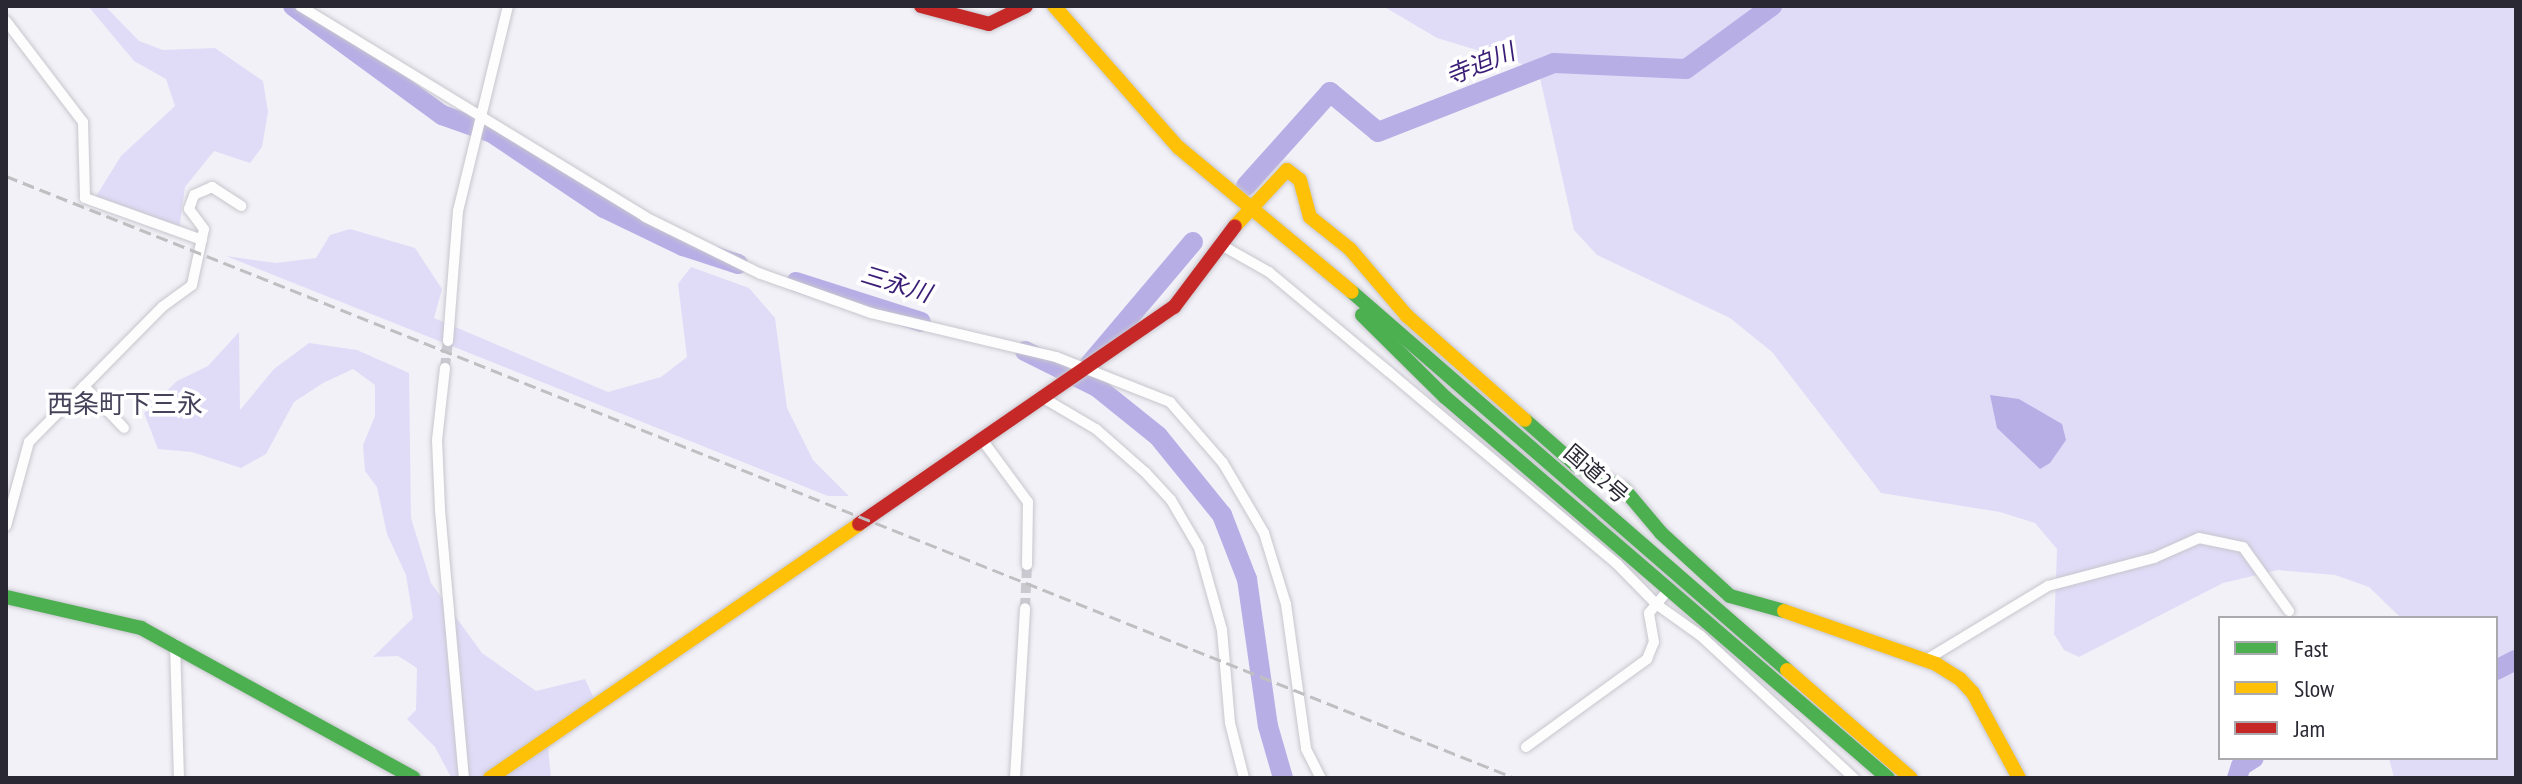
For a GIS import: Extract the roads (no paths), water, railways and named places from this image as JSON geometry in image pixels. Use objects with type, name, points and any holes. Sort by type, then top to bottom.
[{"type":"main road","points":[[921,6],[966,22],[989,24],[1026,6]]},
{"type":"main road","name":"国道2号","points":[[1054,6],[1178,147],[1414,344],[1911,778]]},
{"type":"main road","points":[[490,778],[1045,399],[1174,307],[1249,208],[1279,176],[1294,172],[1310,217],[1350,249],[1407,316],[1576,465],[1624,489],[1690,564],[1737,599],[1832,625],[1926,660],[1973,693],[2019,778]]},
{"type":"main road","name":"国道2号","points":[[1249,208],[1445,397],[1888,778]]},
{"type":"main road","points":[[6,597],[115,618],[175,644],[406,776]]},
{"type":"street","points":[[300,6],[481,120],[645,217],[761,274],[871,313],[1056,357],[1170,402],[1223,463],[1264,533],[1286,604],[1306,749],[1321,778]]},
{"type":"street","points":[[448,341],[458,211],[508,6]]},
{"type":"street","points":[[6,21],[83,122],[85,198],[202,240]]},
{"type":"street","points":[[6,526],[29,442],[162,307],[192,285],[204,229],[189,209],[200,189],[212,187],[241,206]]},
{"type":"street","points":[[1223,246],[1269,272],[1617,564],[1656,604],[1701,636],[1854,778]]},
{"type":"street","points":[[445,368],[437,440],[440,510],[464,778]]},
{"type":"street","points":[[84,386],[124,428]]},
{"type":"street","points":[[1045,399],[1096,429],[1145,472],[1171,500],[1199,548],[1222,630],[1230,723],[1244,778]]},
{"type":"street","points":[[983,441],[1024,491],[1027,565]]},
{"type":"street","points":[[1926,660],[2048,586],[2154,558],[2199,538],[2243,547],[2289,611]]},
{"type":"street","points":[[1526,747],[1647,659],[1654,642],[1649,613],[1664,595]]},
{"type":"street","points":[[1015,778],[1025,608]]},
{"type":"street","points":[[175,644],[179,778]]},
{"type":"waterway","name":"三永川","points":[[293,6],[442,115],[492,133],[604,208],[683,246],[738,264]]},
{"type":"waterway","name":"寺迫川","points":[[1246,186],[1330,92],[1378,132],[1554,63],[1686,69],[1772,6]]},
{"type":"waterway","name":"寺迫川","points":[[1089,365],[1193,242]]},
{"type":"waterway","name":"三永川","points":[[796,282],[921,322]]},
{"type":"waterway","name":"三永川","points":[[1025,351],[1097,387],[1158,436],[1222,515],[1247,579],[1268,726],[1283,778]]},
{"type":"waterway","points":[[2498,669],[2516,660]]},
{"type":"waterway","points":[[2237,778],[2241,766],[2251,760]]},
{"type":"tunnel","points":[[445,368],[448,341]]},
{"type":"tunnel","points":[[1025,608],[1027,565]]},
{"type":"railway","points":[[6,176],[1515,778]]},
{"type":"district","name":"西条町下三永","points":[[125,404]]}]
